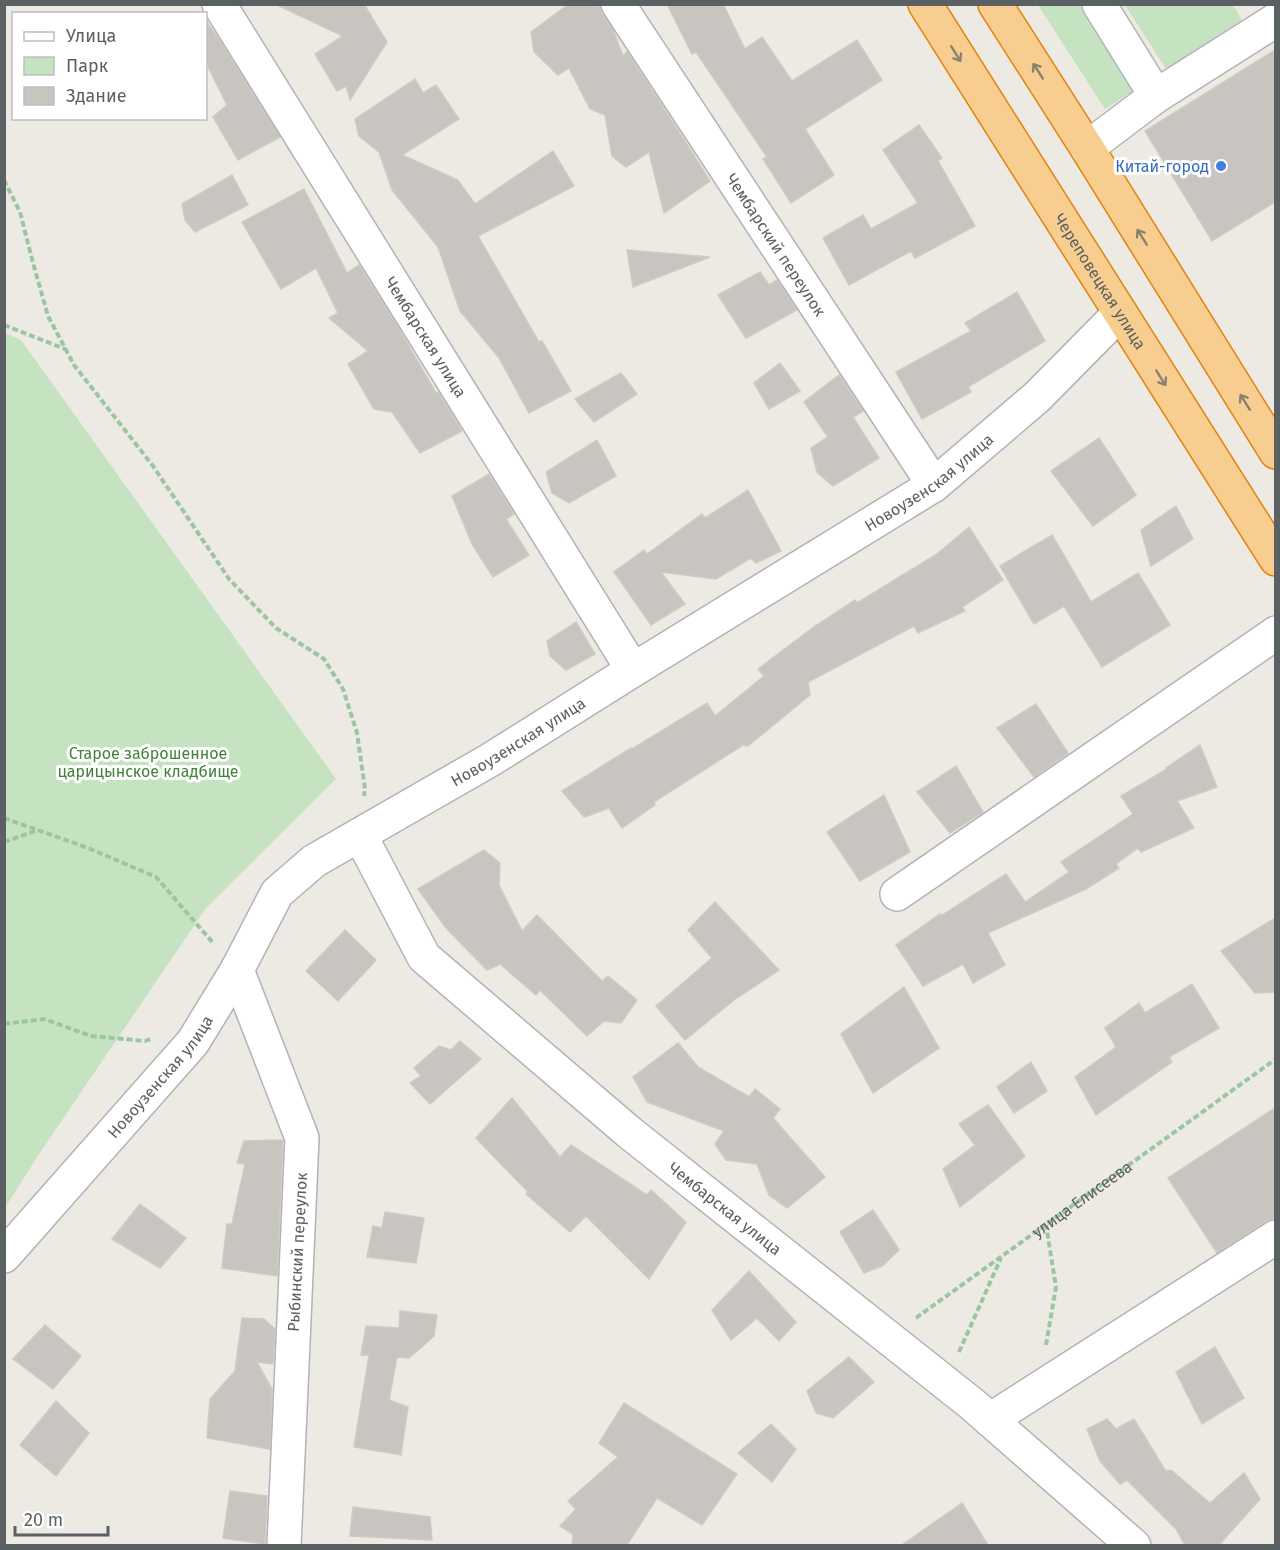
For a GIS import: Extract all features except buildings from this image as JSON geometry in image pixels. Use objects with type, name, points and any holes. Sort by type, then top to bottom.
[{"type":"highway","name":"Череповецкая улица","points":[[924,4],[1275,559]]},
{"type":"highway","points":[[995,4],[1275,452]]},
{"type":"street","name":"Чембарская улица","points":[[219,4],[633,670]]},
{"type":"street","name":"Чембарский переулок","points":[[618,4],[934,485]]},
{"type":"street","points":[[1098,4],[1156,96]]},
{"type":"street","points":[[1087,148],[1156,96],[1275,20]]},
{"type":"street","name":"Новоузенская улица","points":[[4,1256],[193,1042],[237,970],[277,893],[314,861],[490,760],[934,485],[1037,398],[1120,313]]},
{"type":"street","points":[[897,894],[1275,633]]},
{"type":"street","name":"Чембарская улица","points":[[360,835],[424,957],[630,1133],[990,1420],[1134,1545]]},
{"type":"street","name":"Рыбинский переулок","points":[[237,970],[302,1138],[284,1545]]},
{"type":"street","points":[[990,1420],[1275,1237]]},
{"type":"path","points":[[4,180],[21,212],[48,316],[74,365],[153,466],[229,579],[276,628],[324,658],[344,689],[357,734],[365,789],[360,835]]},
{"type":"path","points":[[4,325],[66,350]]},
{"type":"path","points":[[4,818],[88,848],[156,877],[237,970]]},
{"type":"path","points":[[4,842],[38,830]]},
{"type":"path","points":[[4,1024],[44,1019],[91,1036],[145,1041],[155,1037]]},
{"type":"path","name":"улица Елисеева","points":[[889,1338],[1275,1059]]},
{"type":"path","points":[[1038,1390],[1056,1287],[1046,1225]]},
{"type":"path","points":[[945,1383],[1002,1256]]},
{"type":"green space","points":[[1038,5],[1080,5],[1135,90],[1105,109]]},
{"type":"green space","points":[[1125,5],[1233,5],[1242,20],[1166,69]]},
{"type":"green space","name":"Старое заброшенное царицынское кладбище","points":[[5,333],[21,340],[336,779],[206,908],[37,1157],[5,1208]]},
{"type":"place","name":"Китай-город","points":[[1221,166]]}]
